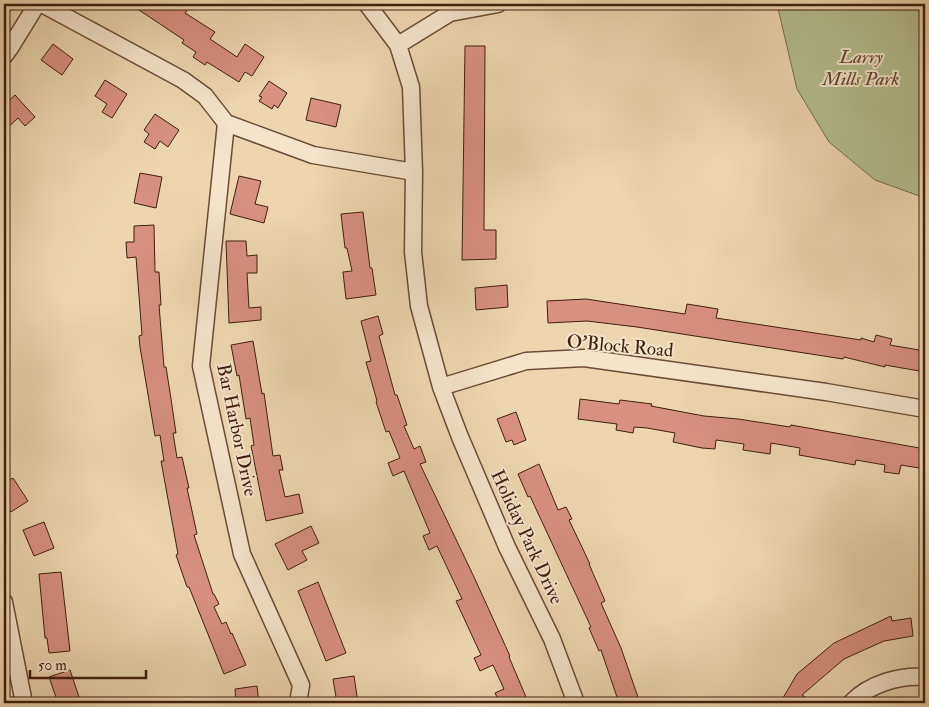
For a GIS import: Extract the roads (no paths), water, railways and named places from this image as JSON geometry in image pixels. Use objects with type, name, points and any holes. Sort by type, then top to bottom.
[{"type":"street","points":[[4,56],[37,4]]},
{"type":"street","points":[[42,4],[183,80],[205,96],[226,123],[312,156],[414,172]]},
{"type":"street","points":[[367,4],[398,45],[411,87],[414,172],[413,252],[419,306],[441,387]]},
{"type":"street","points":[[398,45],[447,8],[498,4]]},
{"type":"street","name":"Bar Harbor Drive","points":[[226,123],[201,366],[242,554],[301,685],[298,703]]},
{"type":"street","name":"O'Block Road","points":[[441,387],[526,361],[584,358],[826,392],[925,409]]},
{"type":"street","name":"Holiday Park Drive","points":[[441,387],[507,548],[552,639],[576,703]]},
{"type":"street","points":[[4,602],[24,703]]},
{"type":"street","points":[[851,703],[872,687],[893,680],[915,676],[925,677]]},
{"type":"park label","name":"Larry Mills Park","points":[[861,68]]}]
